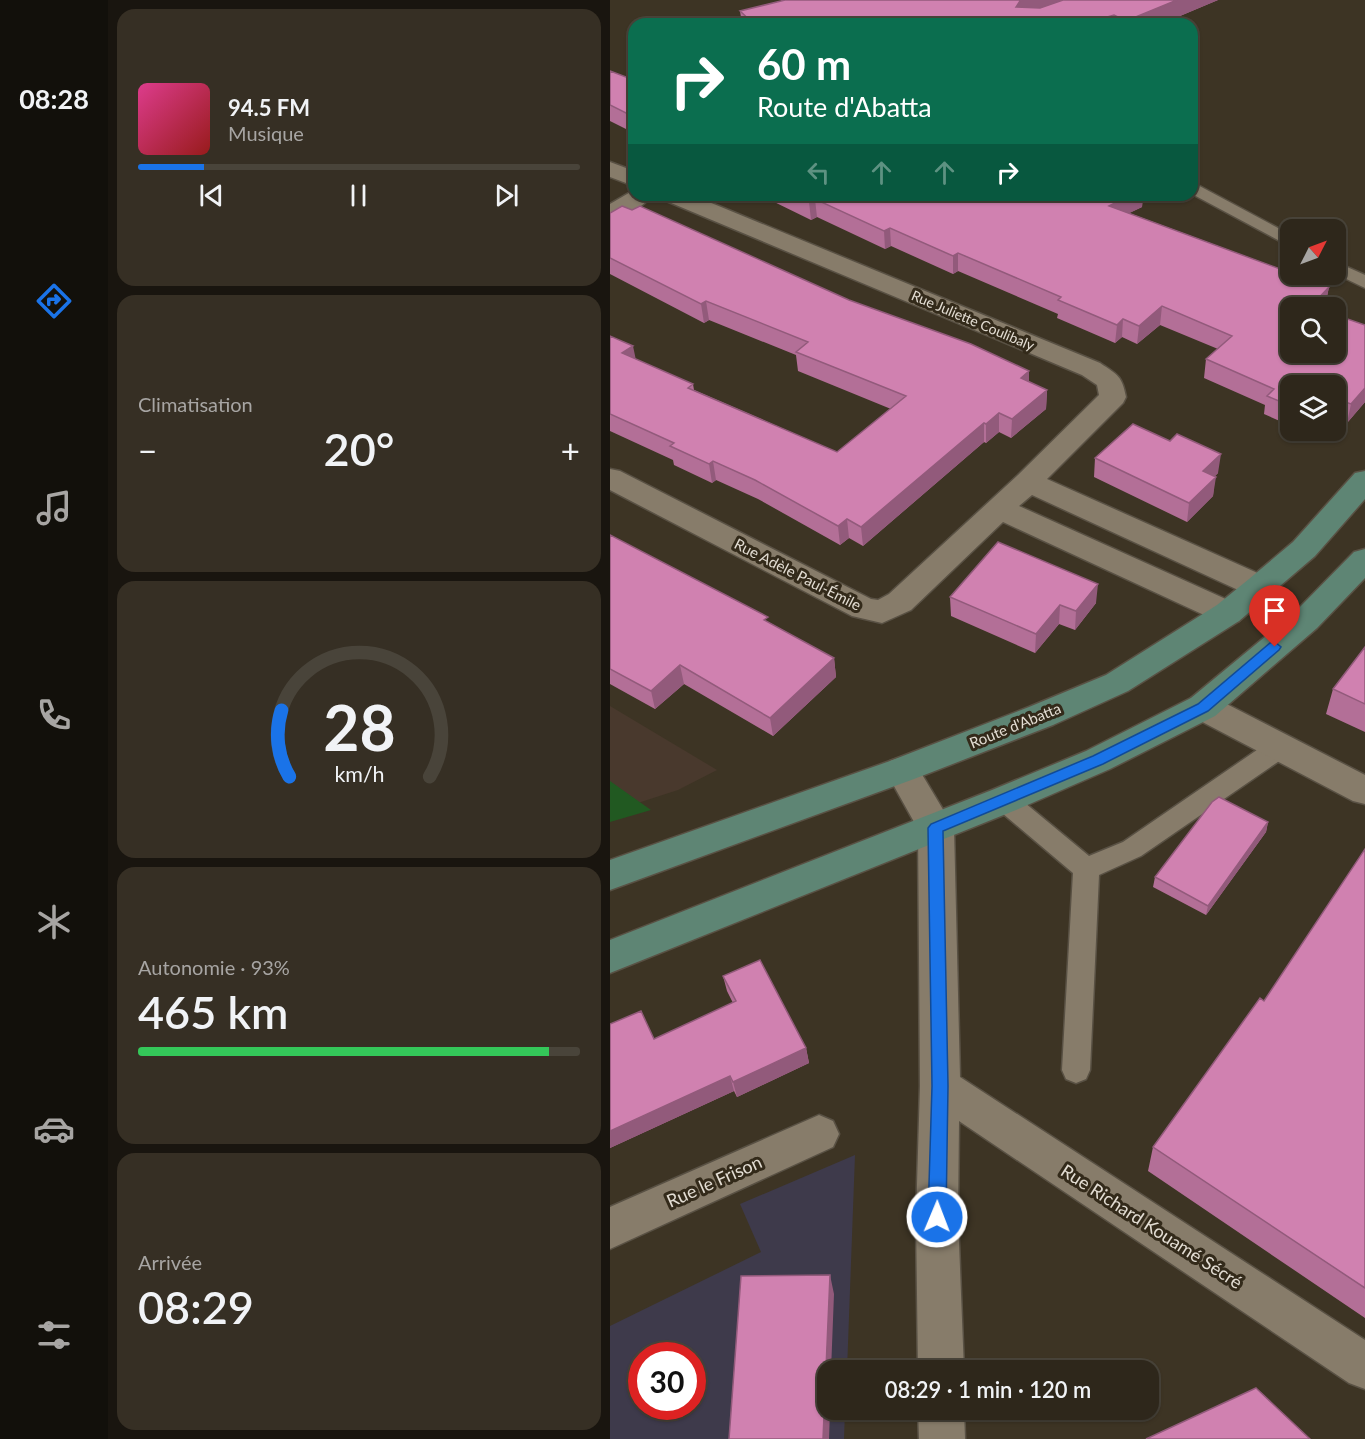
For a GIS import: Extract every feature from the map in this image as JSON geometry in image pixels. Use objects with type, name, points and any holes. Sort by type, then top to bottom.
[{"type":"street","points":[[610,169],[628,176]]},
{"type":"street","points":[[610,214],[631,201]]},
{"type":"street","name":"Rue Juliette Coulibaly","points":[[686,201],[1091,369],[1110,381],[1113,397],[1000,509]]},
{"type":"street","name":"Rue Adèle Paul-Émile","points":[[610,478],[863,608],[882,612],[900,602],[1000,509]]},
{"type":"street","name":"Route d'Abatta","points":[[610,875],[902,770],[1041,716],[1117,683],[1228,613],[1304,549],[1364,480]]},
{"type":"street","points":[[1028,482],[1260,586]]},
{"type":"street","points":[[1000,509],[1228,613]]},
{"type":"street","points":[[610,957],[1004,801],[1098,760],[1203,707],[1306,620],[1364,559]]},
{"type":"street","points":[[1203,707],[1364,791]]},
{"type":"street","points":[[902,770],[936,828],[940,1086],[937,1217],[941,1360]]},
{"type":"street","name":"Rue Richard Kouamé Sécré","points":[[940,1086],[1364,1367]]},
{"type":"street","name":"Rue le Frison","points":[[610,1228],[818,1134]]},
{"type":"street","points":[[941,1420],[942,1439]]},
{"type":"lane","points":[[1198,190],[1280,236]]},
{"type":"lane","points":[[1346,273],[1364,283]]},
{"type":"lane","points":[[1086,869],[1132,849],[1279,748]]},
{"type":"lane","points":[[1004,801],[1086,869]]},
{"type":"lane","points":[[1076,1070],[1086,869]]},
{"type":"shaded area","points":[[610,706],[717,770],[678,790],[610,812]]},
{"type":"shaded area","points":[[855,1155],[847,1360],[817,1360],[817,1420],[845,1420],[844,1439],[610,1439],[610,1326],[761,1252],[740,1204]]},
{"type":"green space","points":[[610,781],[651,810],[610,822]]},
{"type":"building","points":[[785,0],[1023,0],[1016,7],[1040,8],[1063,0],[1177,0],[1133,18],[1120,18],[1114,15],[1104,18],[748,18],[740,11]]},
{"type":"building","points":[[610,71],[628,78],[628,114],[610,105]]},
{"type":"building","points":[[819,201],[1119,201],[1109,206],[1280,269],[1280,285],[1329,287],[1320,297],[1280,297],[1280,363],[1346,363],[1346,318],[1365,325],[1365,388],[1351,404],[1346,402],[1346,375],[1280,375],[1280,401],[1267,396],[1274,389],[1206,359],[1232,336],[1162,306],[1139,326],[1123,319],[1117,325],[1058,300],[1061,297],[958,253],[953,256],[890,228],[884,231]]},
{"type":"building","points":[[622,206],[632,210],[640,206],[849,300],[971,344],[1029,371],[1021,378],[1047,390],[1012,419],[999,413],[986,424],[984,423],[861,527],[847,519],[838,526],[755,480],[713,461],[709,464],[670,446],[674,443],[610,414],[610,336],[633,346],[622,353],[693,384],[688,388],[837,452],[906,396],[796,352],[808,342],[706,301],[701,304],[610,258],[610,213]]},
{"type":"building","points":[[1133,424],[1170,441],[1177,434],[1221,454],[1203,471],[1216,477],[1189,503],[1095,458]]},
{"type":"building","points":[[610,535],[768,617],[764,620],[834,658],[770,718],[680,665],[651,691],[610,669]]},
{"type":"building","points":[[998,542],[1098,584],[1076,611],[1060,605],[1036,634],[950,597]]},
{"type":"building","points":[[1365,647],[1365,704],[1333,689]]},
{"type":"building","points":[[1219,797],[1268,822],[1208,906],[1155,877],[1212,802]]},
{"type":"building","points":[[1365,849],[1365,1288],[1153,1147],[1260,998],[1264,1001]]},
{"type":"building","points":[[760,960],[806,1048],[733,1082],[730,1076],[610,1131],[610,1024],[641,1011],[654,1039],[736,1001],[723,976]]},
{"type":"building","points":[[830,1275],[826,1360],[817,1360],[817,1420],[824,1420],[823,1439],[729,1439],[741,1276]]},
{"type":"building","points":[[1256,1388],[1310,1439],[1146,1439]]},
{"type":"route","points":[[937,1217],[940,1086],[936,828],[1098,760],[1203,707],[1275,647]]}]
